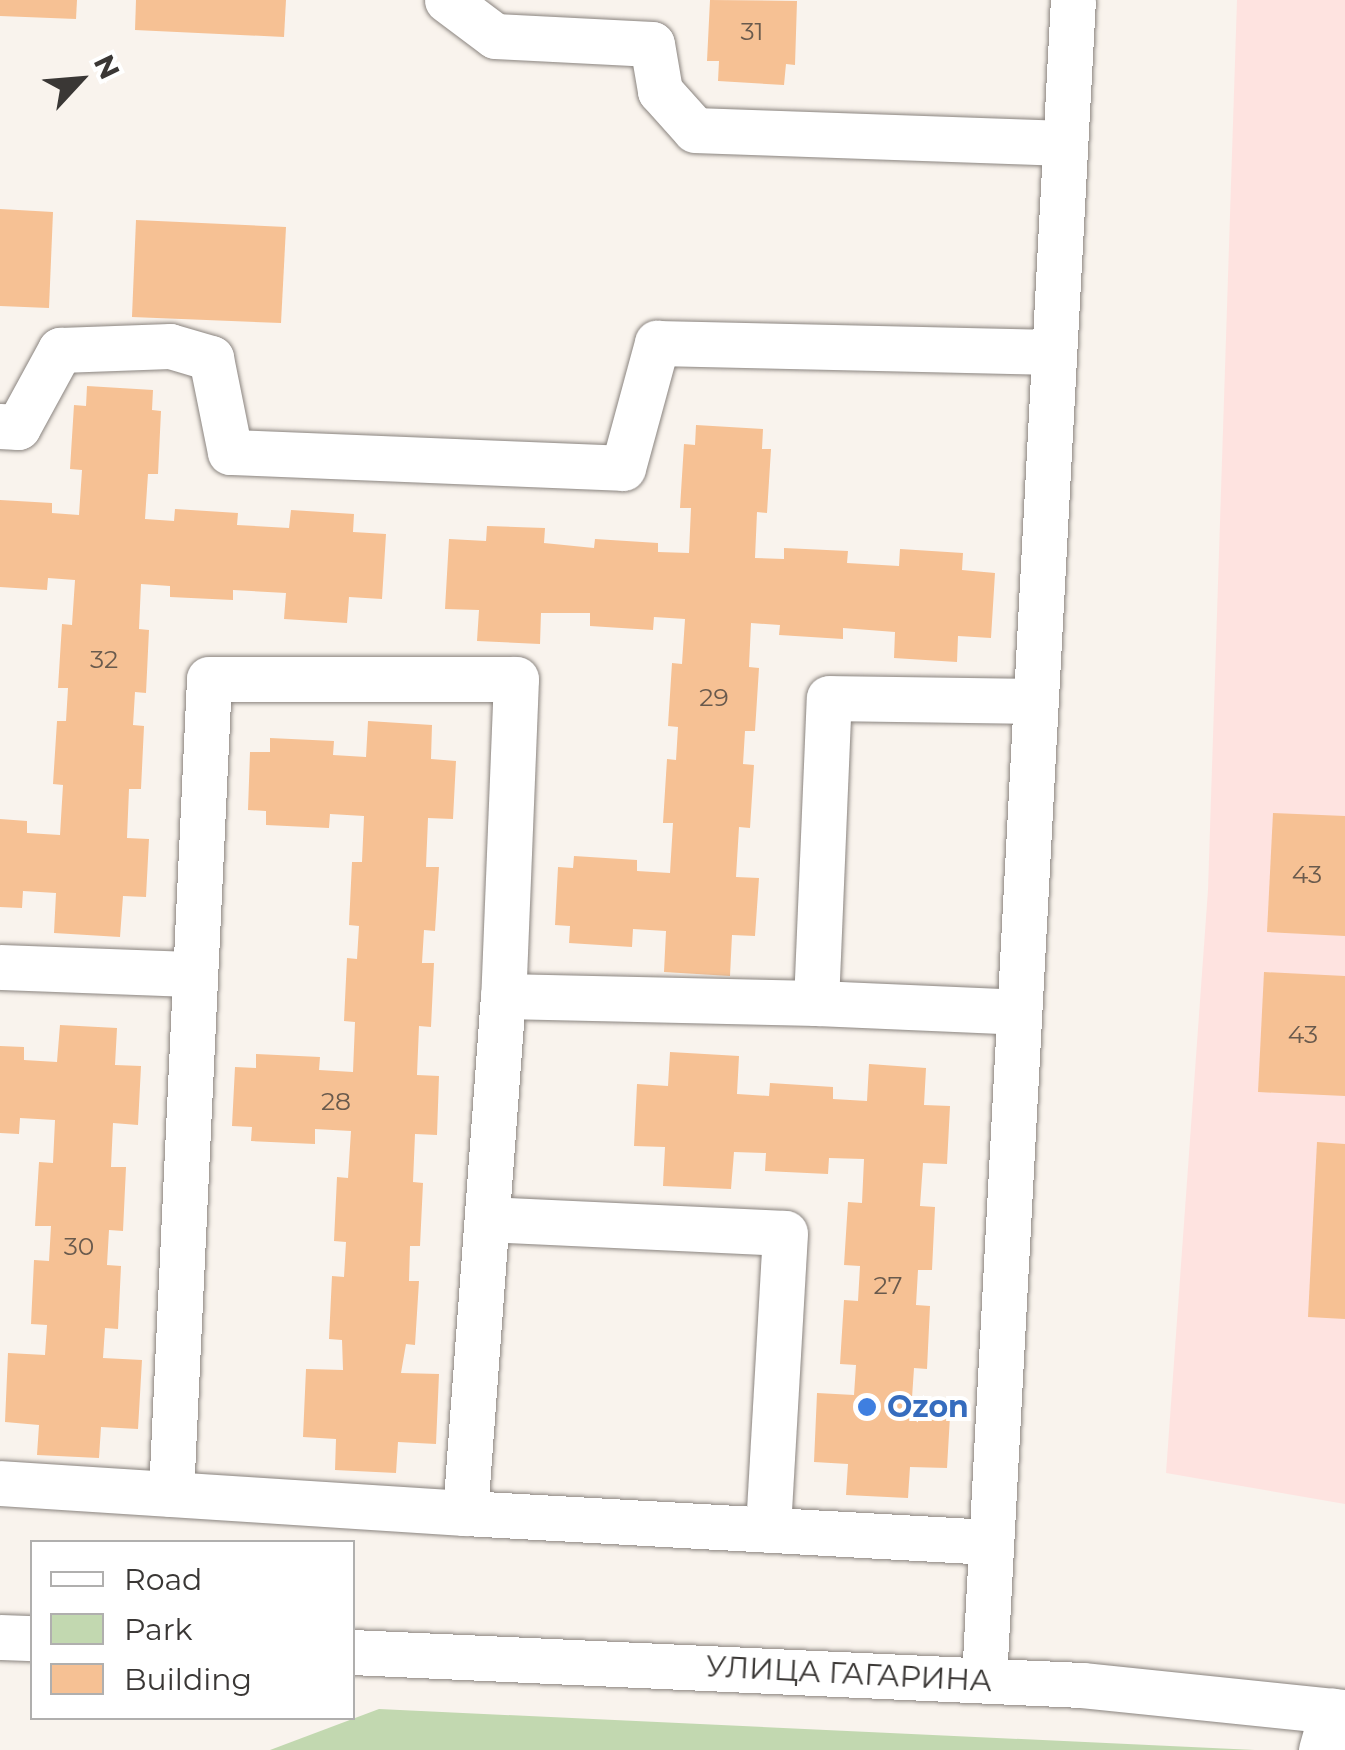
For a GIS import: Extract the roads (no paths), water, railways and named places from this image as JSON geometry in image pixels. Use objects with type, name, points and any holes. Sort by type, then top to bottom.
[{"type":"street","points":[[448,0],[495,36],[652,44],[660,92],[694,130],[1065,143]]},
{"type":"street","points":[[984,1680],[1073,0]]},
{"type":"street","points":[[0,426],[18,427],[60,350],[170,346],[211,358],[230,452],[623,468],[658,342],[1054,352]]},
{"type":"street","points":[[171,1494],[209,678],[516,678],[503,996],[465,1513]]},
{"type":"street","points":[[816,1003],[829,698],[1036,700]]},
{"type":"street","points":[[0,967],[195,974]]},
{"type":"street","points":[[503,996],[1019,1012]]},
{"type":"street","points":[[486,1219],[785,1233],[768,1530]]},
{"type":"street","points":[[0,1482],[991,1542]]},
{"type":"street","points":[[0,1637],[30,1638]]},
{"type":"street","name":"УЛИЦА ГАГАРИНА","points":[[355,1652],[1082,1685],[1333,1725]]},
{"type":"place","name":"Ozon","points":[[867,1407]]}]
